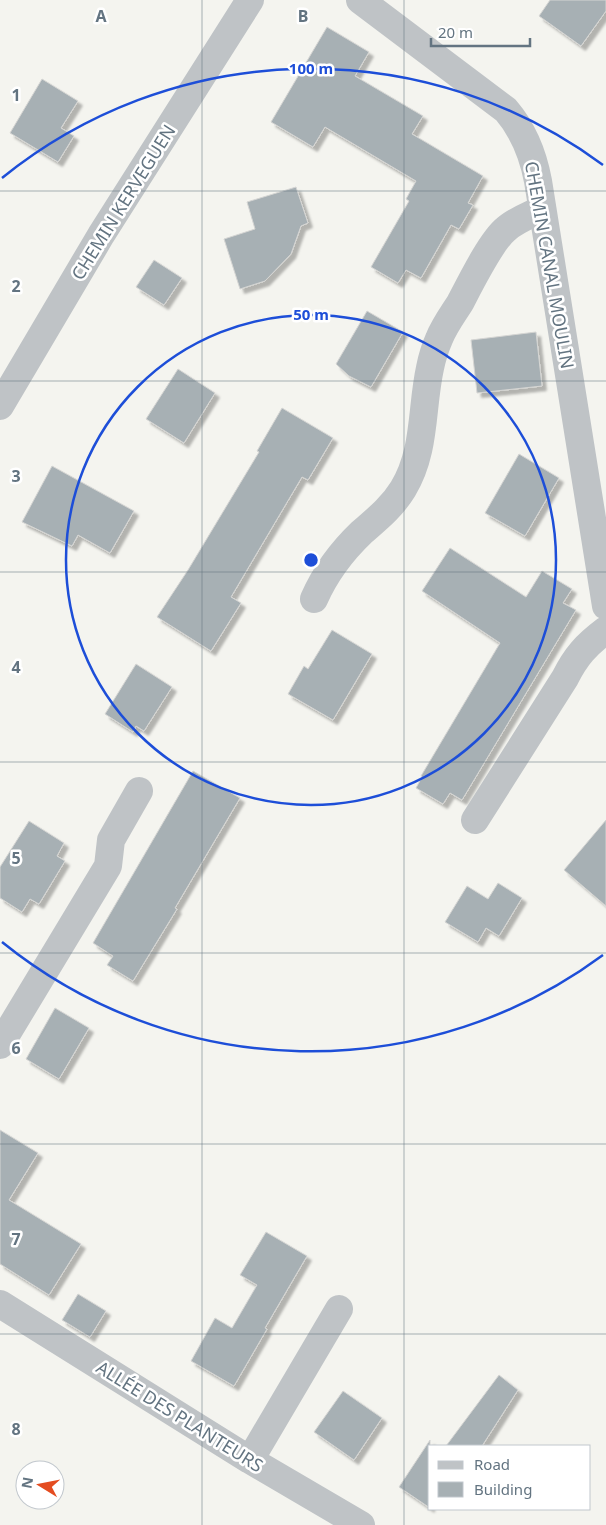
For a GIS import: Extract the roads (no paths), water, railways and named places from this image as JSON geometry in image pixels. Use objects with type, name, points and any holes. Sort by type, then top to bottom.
[{"type":"street","name":"CHEMIN KERVEGUEN","points":[[0,406],[101,235],[250,0]]},
{"type":"street","name":"CHEMIN CANAL MOULIN","points":[[360,0],[506,110],[518,124],[534,161],[606,606]]},
{"type":"street","points":[[314,600],[323,579],[333,564],[361,533],[384,514],[403,488],[416,460],[423,428],[430,367],[439,338],[493,245],[504,230],[542,209]]},
{"type":"street","points":[[475,820],[565,678],[575,659],[588,643],[606,630]]},
{"type":"street","points":[[0,1045],[108,866],[111,840],[139,790]]},
{"type":"street","name":"ALLÉE DES PLANTEURS","points":[[0,1304],[250,1460],[361,1525]]},
{"type":"street","points":[[250,1460],[339,1310]]}]
